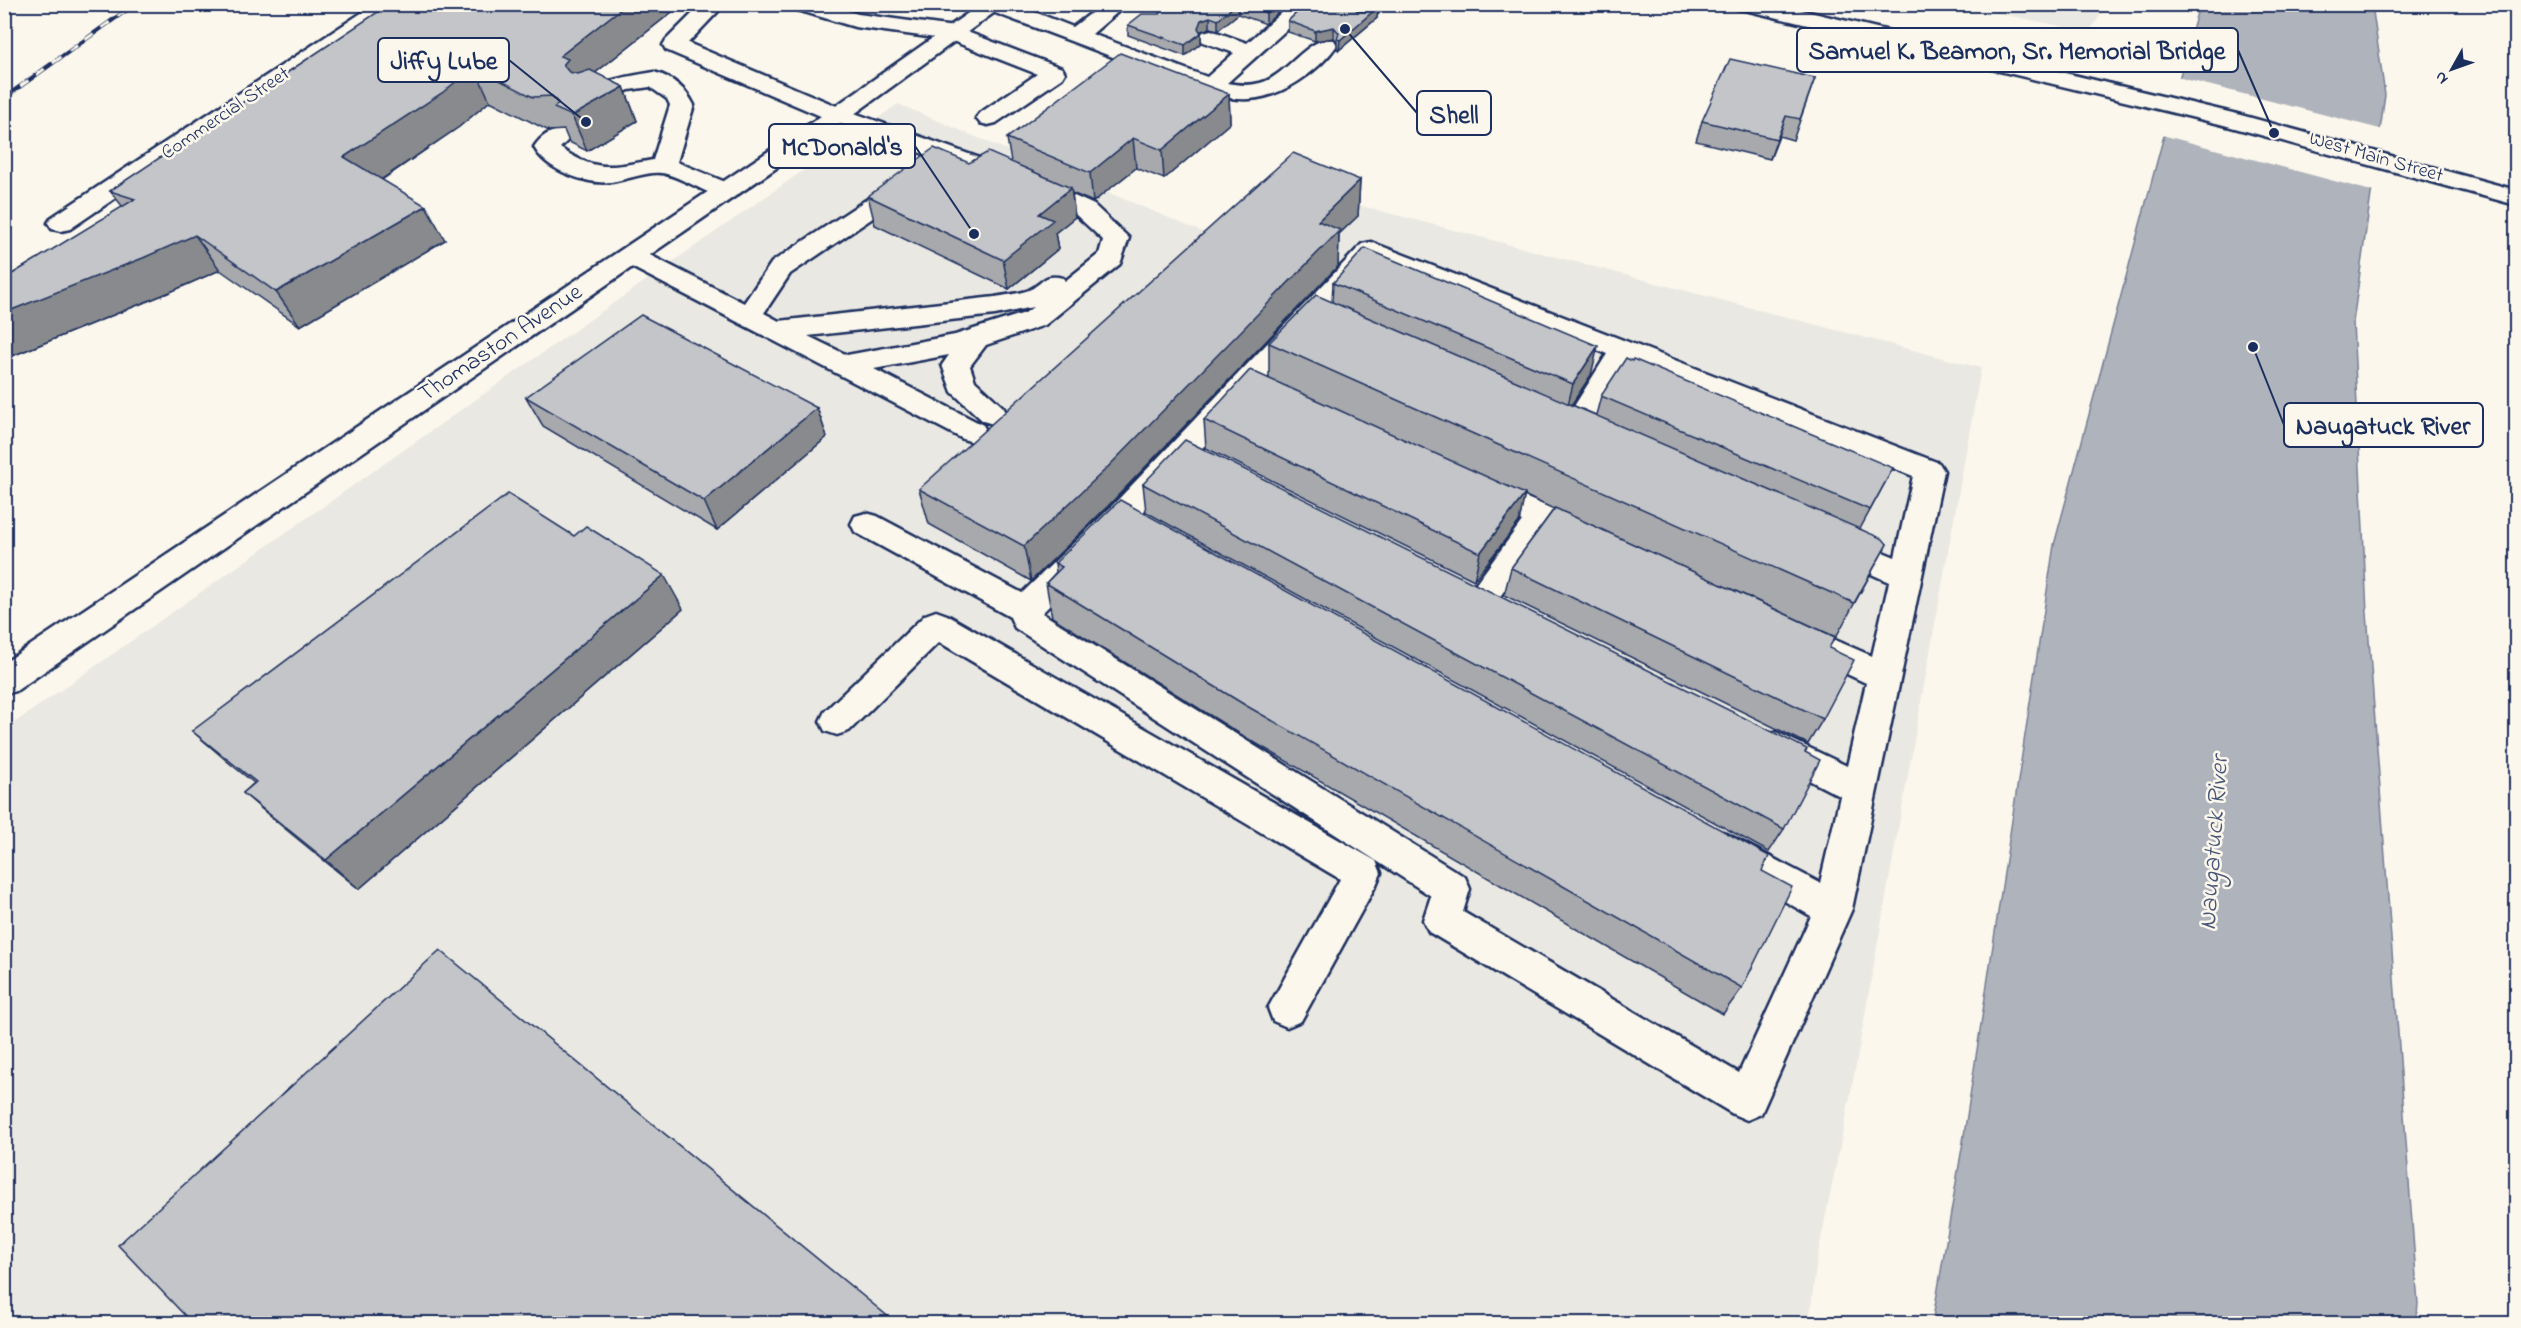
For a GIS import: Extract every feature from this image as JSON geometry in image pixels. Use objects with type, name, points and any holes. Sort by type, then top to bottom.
[{"type":"main road","name":"Commercial Street","points":[[61,223],[390,4]]},
{"type":"main road","points":[[715,4],[674,45],[838,115],[1022,181],[1085,210],[1116,238],[1111,258],[1035,319],[958,344],[846,365]]},
{"type":"main road","points":[[802,4],[954,34],[1054,73],[988,118]]},
{"type":"main road","points":[[1075,36],[1118,4],[1140,14]]},
{"type":"main road","name":"West Main Street","points":[[1745,4],[2085,82],[2271,129],[2517,198]]},
{"type":"main road","points":[[996,5],[1210,86],[1232,92],[1265,91],[1281,84],[1326,45]]},
{"type":"main road","name":"Thomaston Avenue","points":[[4,681],[838,115],[996,5]]},
{"type":"main road","points":[[1210,86],[1297,6]]},
{"type":"main road","points":[[1210,37],[1249,51]]},
{"type":"main road","points":[[600,102],[654,79],[696,54]]},
{"type":"main road","points":[[654,79],[678,94],[682,105],[664,165]]},
{"type":"main road","points":[[550,137],[548,151],[564,162],[589,173],[609,175],[664,165],[726,191]]},
{"type":"main road","points":[[777,330],[847,322],[892,336],[956,328],[995,306],[1037,297],[1089,256],[1093,238],[1077,220],[986,179],[968,162]]},
{"type":"main road","points":[[749,315],[781,268],[920,175],[968,162]]},
{"type":"main road","points":[[1371,250],[1929,471],[1833,909],[1747,1100],[1442,920],[1452,889],[1026,620],[1025,610],[1132,521],[1181,451],[1257,387],[1320,320],[1371,250]]},
{"type":"main road","points":[[631,256],[846,365],[983,423],[962,385],[956,364],[976,338]]},
{"type":"main road","points":[[1573,430],[1624,350]]},
{"type":"main road","points":[[1181,451],[1214,467]]},
{"type":"main road","points":[[1457,479],[1552,522],[1480,600]]},
{"type":"main road","points":[[867,524],[1025,610]]},
{"type":"main road","points":[[1810,534],[1907,576]]},
{"type":"main road","points":[[837,721],[936,624],[1363,873],[1287,1008]]},
{"type":"main road","points":[[1788,632],[1884,677]]},
{"type":"main road","points":[[1754,736],[1859,789]]},
{"type":"main road","points":[[1697,834],[1833,909]]},
{"type":"shaded area","points":[[1958,5],[2107,5],[2089,32]]},
{"type":"shaded area","points":[[898,104],[1219,239],[1285,186],[1981,368],[1851,1092],[1817,1259],[1809,1323],[5,1323],[4,730]]},
{"type":"water","points":[[2199,5],[2372,5],[2385,95],[2353,322],[2367,613],[2418,1304],[2416,1323],[1932,1324],[1963,1142],[2054,545]]},
{"type":"pier","points":[[2177,77],[2384,130],[2375,192],[2162,135]]},
{"type":"building","points":[[390,4],[627,4],[560,56],[568,59],[563,65],[569,72],[578,74],[590,70],[624,87],[572,116],[554,108],[558,103],[552,96],[533,97],[474,67],[442,93],[344,157],[426,206],[276,292],[195,235],[4,313],[4,279],[135,199],[110,191]]},
{"type":"building","points":[[1161,4],[1236,4],[1218,20],[1210,17],[1201,20],[1198,28],[1201,33],[1185,45],[1128,25],[1142,14],[1160,14],[1164,7]]},
{"type":"building","points":[[1241,4],[1275,4],[1266,13]]},
{"type":"building","points":[[1306,4],[1353,4],[1357,11],[1367,11],[1378,7],[1340,40],[1337,39],[1339,33],[1334,27],[1315,31],[1288,21]]},
{"type":"building","points":[[1120,53],[1229,94],[1162,150],[1133,138],[1090,173],[1007,138]]},
{"type":"building","points":[[1730,59],[1815,78],[1800,119],[1786,116],[1777,139],[1702,121]]},
{"type":"building","points":[[934,148],[969,163],[988,152],[1071,188],[1039,214],[1053,220],[1003,260],[868,196]]},
{"type":"building","points":[[1293,153],[1360,180],[1318,221],[1340,230],[1104,471],[1024,546],[919,489]]},
{"type":"building","points":[[1365,248],[1598,346],[1573,384],[1333,283]]},
{"type":"building","points":[[1316,295],[1883,539],[1887,544],[1854,603],[1269,343]]},
{"type":"building","points":[[641,315],[817,408],[704,501],[526,397]]},
{"type":"building","points":[[1626,358],[1893,468],[1870,510],[1601,396]]},
{"type":"building","points":[[1250,370],[1525,494],[1480,553],[1204,420]]},
{"type":"building","points":[[1185,440],[1807,749],[1805,752],[1820,760],[1784,829],[1143,484]]},
{"type":"building","points":[[508,494],[574,536],[586,526],[664,575],[326,860],[243,793],[256,782],[192,731]]},
{"type":"building","points":[[1120,500],[1769,856],[1762,871],[1792,887],[1742,988],[1245,705],[1046,583],[1062,567],[1055,563]]},
{"type":"building","points":[[1555,508],[1835,637],[1829,648],[1854,660],[1823,719],[1511,568]]},
{"type":"building","points":[[440,950],[896,1323],[192,1323],[118,1245]]},
{"type":"railway","points":[[4,98],[135,4]]},
{"type":"place","name":"Shell","points":[[1345,29]]},
{"type":"place","name":"Jiffy Lube","points":[[586,122]]},
{"type":"place","name":"Samuel K. Beamon, Sr. Memorial Bridge","points":[[2274,133]]},
{"type":"place","name":"McDonald's","points":[[974,234]]},
{"type":"place","name":"Naugatuck River","points":[[2253,347]]}]
